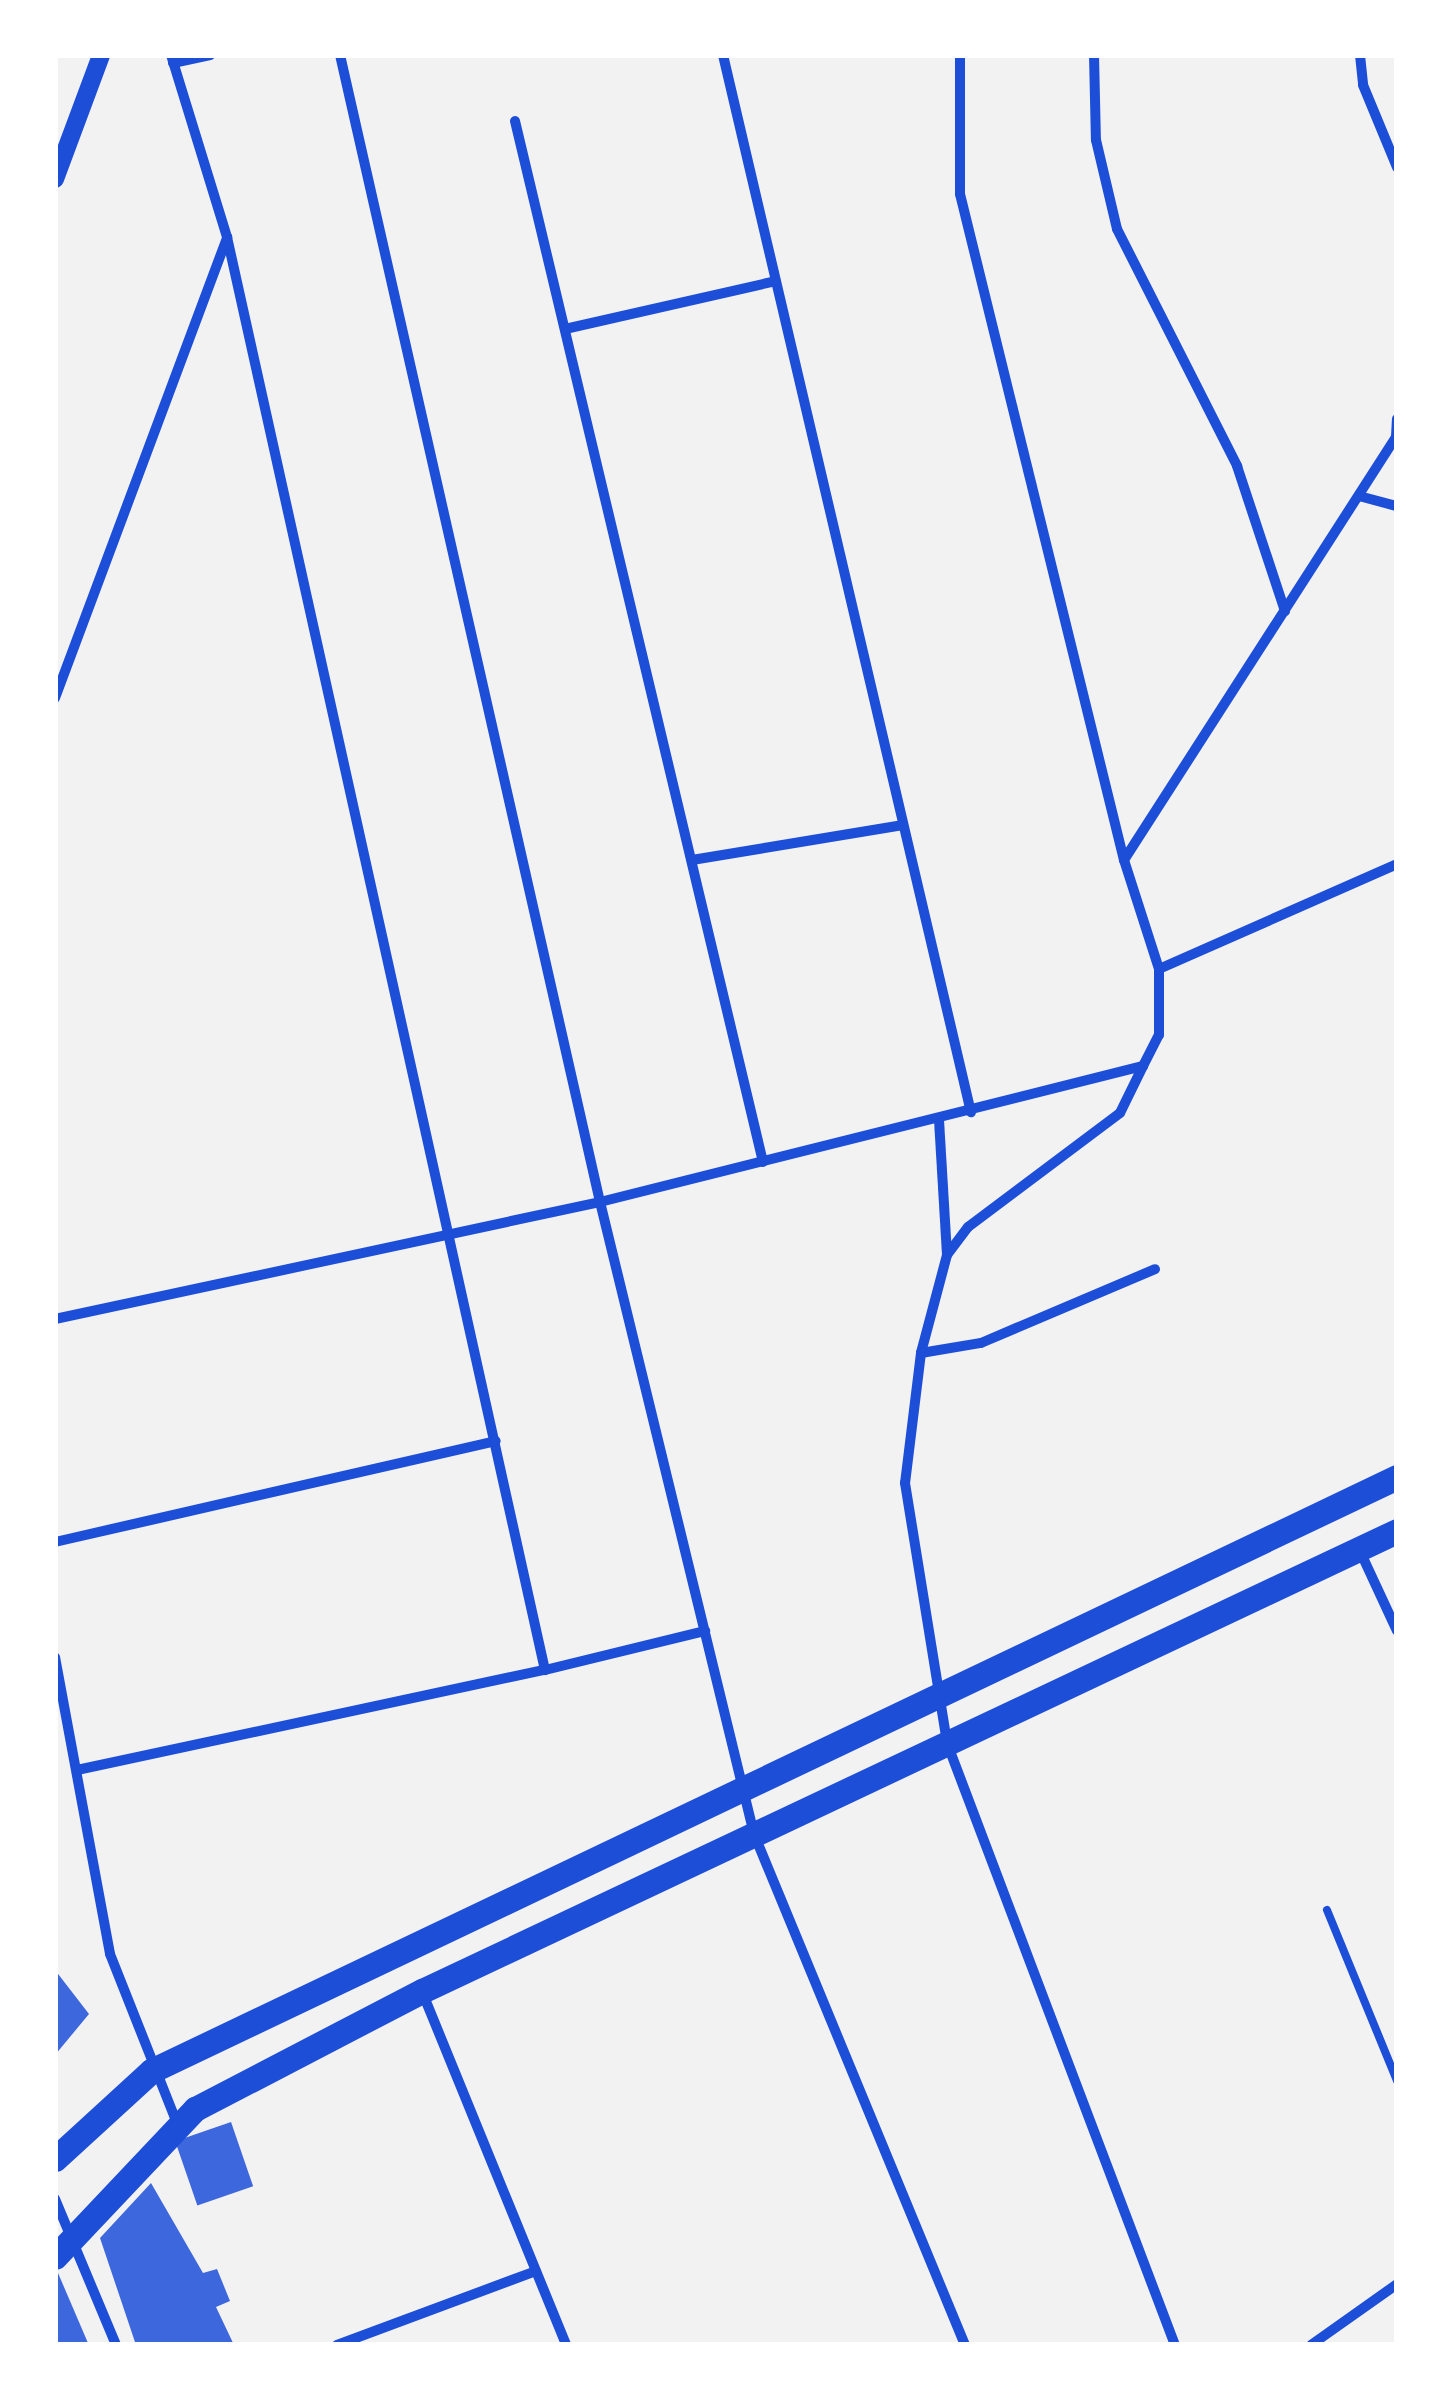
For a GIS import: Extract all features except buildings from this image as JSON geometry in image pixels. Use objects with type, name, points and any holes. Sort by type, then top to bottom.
[{"type":"main road","points":[[55,2160],[150,2071],[744,1793],[940,1689],[1397,1477]]},
{"type":"main road","points":[[55,2257],[178,2124],[422,1992],[1397,1530]]},
{"type":"street","points":[[55,179],[102,55]]},
{"type":"street","points":[[210,55],[172,59],[226,237],[452,1234],[545,1670]]},
{"type":"street","points":[[340,55],[600,1202],[754,1834],[965,2345]]},
{"type":"street","points":[[723,55],[971,1112]]},
{"type":"street","points":[[947,1254],[968,1227],[1120,1114],[1159,1034],[1159,968],[1124,860],[960,194],[960,55]]},
{"type":"street","points":[[1094,55],[1098,154],[1117,229],[1237,466],[1284,611]]},
{"type":"street","points":[[1360,55],[1363,86],[1397,167]]},
{"type":"street","points":[[514,121],[764,1162]]},
{"type":"street","points":[[55,698],[226,237]]},
{"type":"street","points":[[565,329],[776,281]]},
{"type":"street","points":[[1124,860],[1396,437],[1397,419]]},
{"type":"street","points":[[1358,496],[1397,506]]},
{"type":"street","points":[[692,860],[903,825]]},
{"type":"street","points":[[1159,968],[1397,864]]},
{"type":"street","points":[[55,1319],[600,1202],[1143,1066]]},
{"type":"street","points":[[939,1120],[947,1254],[921,1353],[908,1539],[940,1689],[946,1743],[1175,2345]]},
{"type":"street","points":[[921,1353],[981,1343],[1156,1269]]},
{"type":"street","points":[[55,1542],[496,1442]]},
{"type":"street","points":[[1359,1548],[1397,1631]]},
{"type":"street","points":[[77,1770],[545,1670],[705,1631]]},
{"type":"street","points":[[55,1657],[110,1954],[150,2071],[178,2124]]},
{"type":"street","points":[[422,1992],[566,2345]]},
{"type":"street","points":[[55,2199],[116,2345]]},
{"type":"street","points":[[338,2345],[536,2271]]},
{"type":"street","points":[[1312,2345],[1397,2284]]},
{"type":"lane","points":[[1327,1910],[1397,2081]]}]
